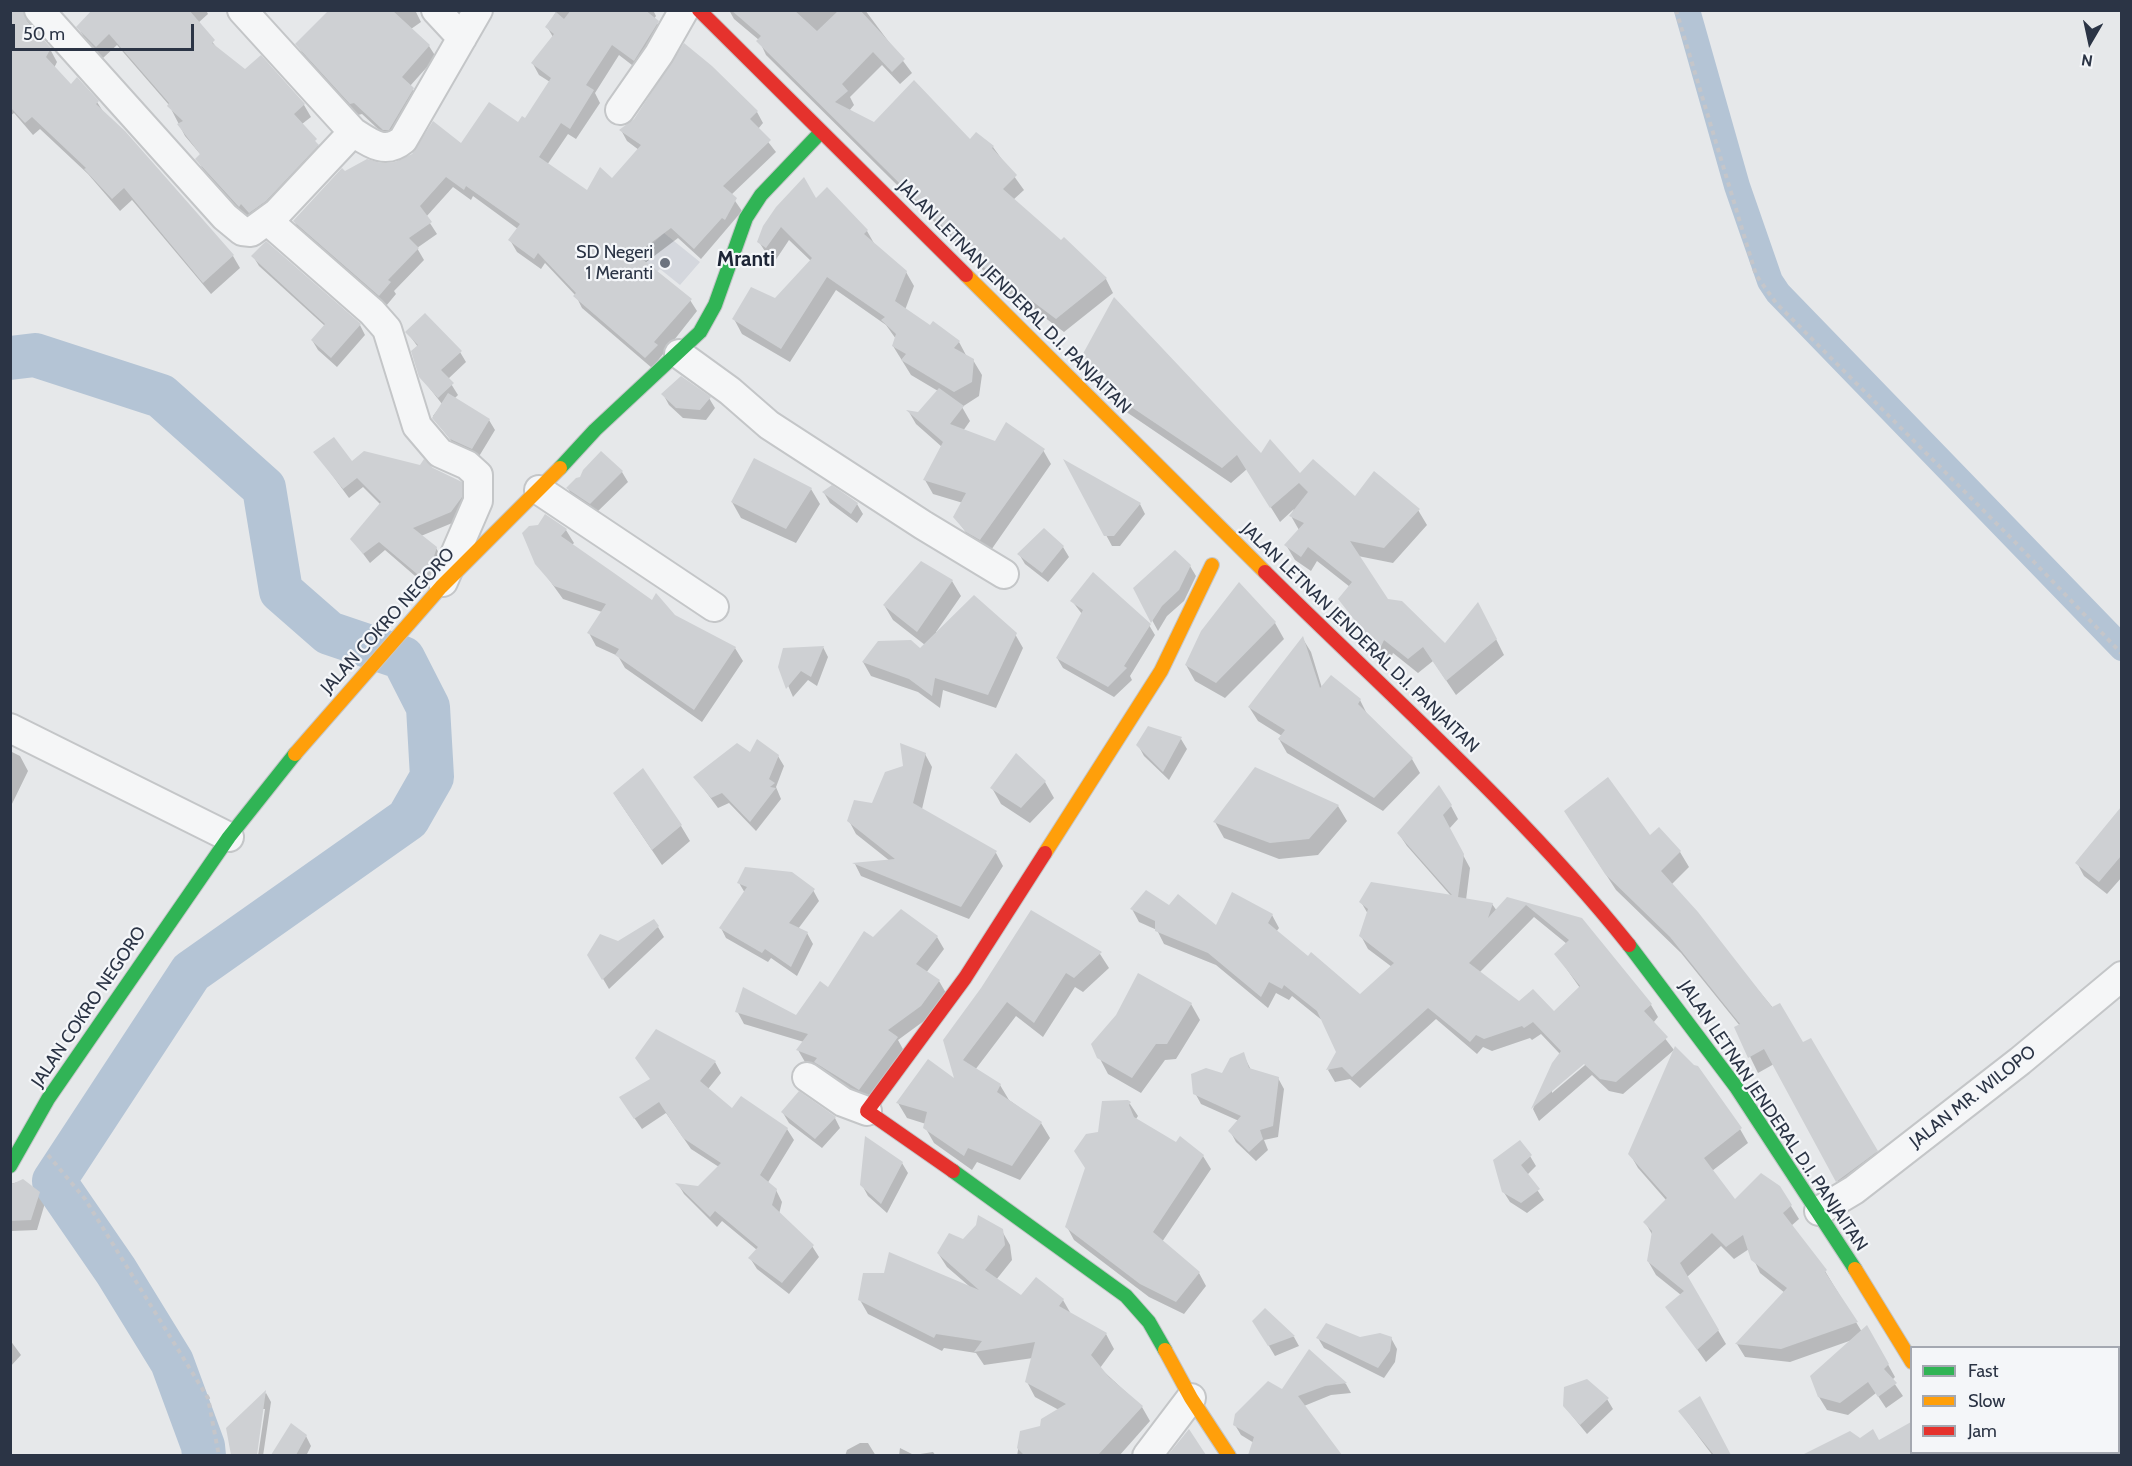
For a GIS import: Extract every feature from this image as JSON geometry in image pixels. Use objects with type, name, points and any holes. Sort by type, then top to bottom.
[{"type":"street","points":[[242,10],[353,132],[385,148],[395,147],[403,140],[478,10]]},
{"type":"street","points":[[436,10],[462,38]]},
{"type":"street","points":[[620,110],[659,54],[684,10]]},
{"type":"street","name":"JALAN LETNAN JENDERAL D.I. PANJAITAN","points":[[699,10],[1514,815],[1616,928],[1689,1019],[1819,1210],[1910,1360]]},
{"type":"street","points":[[45,13],[225,217],[245,232],[256,230],[268,221],[353,132]]},
{"type":"street","name":"JALAN COKRO NEGORO","points":[[10,1166],[48,1099],[229,837],[321,721],[441,587],[539,490],[595,430],[700,332],[715,305],[746,218],[761,195],[821,132]]},
{"type":"street","points":[[268,221],[372,312],[387,329],[417,426],[440,453],[467,465],[478,475],[478,501],[441,587]]},
{"type":"street","points":[[679,354],[730,391],[769,425],[923,525],[1004,574]]},
{"type":"street","points":[[539,490],[714,607]]},
{"type":"street","points":[[867,1111],[965,978],[1161,671],[1212,565]]},
{"type":"street","points":[[10,728],[229,837]]},
{"type":"street","name":"JALAN MR. WILOPO","points":[[1819,1210],[1854,1190],[2020,1061],[2121,976]]},
{"type":"street","points":[[807,1077],[843,1102],[867,1111],[1099,1274],[1126,1296],[1149,1322],[1191,1398],[1228,1455]]},
{"type":"street","points":[[1147,1455],[1191,1398]]},
{"type":"path","points":[[1677,10],[1756,275],[1776,303],[2012,539],[2121,654]]},
{"type":"path","points":[[56,1164],[85,1199],[208,1398],[219,1455]]},
{"type":"shaded area","name":"SD Negeri 1 Meranti","points":[[664,233],[700,262],[680,285],[660,269],[635,294],[627,267]]},
{"type":"building","points":[[10,10],[23,10],[27,21],[51,48],[46,57],[71,84],[77,77],[99,101],[96,104],[125,131],[234,255],[203,283],[124,188],[112,199],[84,169],[86,168],[32,117],[25,123],[10,107]]},
{"type":"building","points":[[92,10],[189,10],[215,40],[212,43],[245,69],[261,55],[305,104],[294,114],[317,139],[315,141],[319,145],[266,201],[249,213],[241,204],[239,207],[195,159],[200,154],[177,124],[183,121],[167,106],[169,103],[109,34],[96,47],[76,27]]},
{"type":"building","points":[[329,10],[392,10],[430,45],[402,77],[414,88],[389,130],[383,130],[354,103],[350,104],[295,44]]},
{"type":"building","points":[[571,10],[645,10],[659,21],[634,61],[612,45],[586,85],[594,90],[570,129],[561,123],[539,157],[587,190],[600,167],[612,178],[641,145],[619,130],[634,119],[684,43],[712,66],[758,111],[750,119],[771,140],[723,186],[737,198],[725,220],[722,218],[694,249],[671,228],[636,254],[692,299],[654,342],[658,345],[645,358],[573,296],[576,293],[538,253],[534,259],[508,240],[520,224],[466,186],[464,190],[446,177],[420,206],[432,222],[409,238],[419,248],[388,280],[391,282],[379,296],[293,221],[342,168],[345,171],[367,159],[381,163],[395,162],[412,154],[433,121],[461,143],[489,102],[518,122],[522,116],[525,118],[551,78],[531,63],[554,34],[545,27],[556,12],[564,19]]},
{"type":"building","points":[[731,10],[794,10],[817,31],[839,10],[860,10],[905,59],[892,72],[873,52],[842,84],[848,91],[835,102],[874,122],[914,80],[970,139],[976,132],[994,146],[992,148],[1017,175],[1003,189],[1061,240],[1064,237],[1107,278],[1056,319],[1008,283],[1004,287],[756,41],[761,36]]},
{"type":"building","points":[[804,177],[816,198],[827,187],[868,230],[864,234],[907,271],[895,301],[930,325],[933,321],[960,341],[954,348],[974,359],[972,382],[954,392],[901,360],[906,354],[892,346],[896,334],[881,320],[885,317],[827,277],[781,349],[732,319],[751,287],[775,298],[812,258],[781,227],[766,248],[757,242],[763,226],[776,207]]},
{"type":"building","points":[[266,241],[361,324],[331,358],[311,340],[325,324],[251,256]]},
{"type":"building","points":[[1114,297],[1261,453],[1270,439],[1300,473],[1313,459],[1355,496],[1374,471],[1420,509],[1384,548],[1350,541],[1388,599],[1402,601],[1445,643],[1478,602],[1497,639],[1446,681],[1423,647],[1408,659],[1384,640],[1379,651],[1338,599],[1352,582],[1308,547],[1301,557],[1284,545],[1304,523],[1289,516],[1308,492],[1299,483],[1270,508],[1237,455],[1222,468],[1112,394],[1079,361]]},
{"type":"building","points":[[425,313],[462,351],[441,370],[454,383],[438,398],[419,377],[411,351],[418,345],[405,332]]},
{"type":"building","points":[[681,376],[711,397],[700,410],[676,408],[661,394]]},
{"type":"building","points":[[939,388],[964,406],[950,424],[995,441],[1006,422],[1045,449],[980,540],[966,532],[953,517],[966,493],[923,480],[943,442],[906,410],[918,412]]},
{"type":"building","points":[[448,393],[490,419],[472,449],[450,439],[432,418]]},
{"type":"building","points":[[334,437],[352,461],[364,451],[420,465],[424,459],[433,468],[462,482],[462,497],[451,512],[413,528],[437,547],[429,572],[423,579],[379,542],[363,554],[350,539],[381,502],[357,478],[343,489],[313,452]]},
{"type":"building","points":[[601,451],[623,471],[590,504],[566,488],[580,477],[583,470]]},
{"type":"building","points":[[754,458],[812,488],[786,529],[731,502]]},
{"type":"building","points":[[1063,459],[1141,503],[1114,536],[1104,536]]},
{"type":"building","points":[[832,485],[858,503],[851,514],[822,492]]},
{"type":"building","points":[[545,514],[567,529],[561,536],[652,600],[656,593],[675,615],[736,647],[694,710],[615,655],[619,649],[587,633],[606,604],[554,586],[535,564],[522,533],[529,526],[538,525]]},
{"type":"building","points":[[1044,528],[1064,546],[1042,573],[1017,554]]},
{"type":"building","points":[[1175,550],[1191,565],[1179,590],[1162,606],[1151,623],[1133,588]]},
{"type":"building","points":[[921,561],[953,580],[917,632],[883,605]]},
{"type":"building","points":[[1093,572],[1151,624],[1124,666],[1127,668],[1108,687],[1056,658],[1083,610],[1070,601]]},
{"type":"building","points":[[1239,582],[1276,622],[1216,683],[1185,665],[1201,631]]},
{"type":"building","points":[[974,595],[1017,633],[988,695],[935,678],[932,696],[909,679],[862,662],[878,641],[911,640],[920,648]]},
{"type":"building","points":[[1303,636],[1320,688],[1331,675],[1361,699],[1358,704],[1413,758],[1374,798],[1278,739],[1285,730],[1248,707]]},
{"type":"building","points":[[824,646],[811,677],[801,671],[786,689],[778,667],[783,648]]},
{"type":"building","points":[[1148,726],[1182,737],[1163,772],[1136,745]]},
{"type":"building","points":[[757,739],[779,755],[769,779],[775,783],[770,787],[776,788],[750,822],[722,793],[711,798],[693,777],[737,743],[750,752]]},
{"type":"building","points":[[900,743],[926,753],[913,803],[997,851],[961,907],[852,863],[895,859],[847,821],[854,800],[872,803],[885,772],[903,766]]},
{"type":"building","points":[[1016,753],[1046,781],[1021,808],[990,788]]},
{"type":"building","points":[[1255,767],[1339,805],[1309,839],[1270,843],[1213,822]]},
{"type":"building","points":[[643,768],[682,825],[652,850],[613,793]]},
{"type":"building","points":[[1608,777],[1650,835],[1659,827],[1681,851],[1661,871],[1698,912],[1772,1007],[1780,1003],[1803,1042],[1811,1038],[1878,1151],[1836,1182],[1764,1049],[1748,1058],[1734,1027],[1740,1024],[1670,937],[1605,874],[1564,811]]},
{"type":"building","points":[[1439,785],[1452,805],[1443,815],[1464,854],[1458,897],[1493,903],[1488,918],[1507,897],[1582,918],[1652,1004],[1644,1011],[1668,1037],[1616,1082],[1600,1079],[1584,1064],[1531,1109],[1552,1063],[1561,1051],[1533,1022],[1524,1028],[1522,1026],[1484,1039],[1476,1035],[1470,1042],[1428,1008],[1352,1077],[1342,1067],[1326,1070],[1336,1052],[1317,1011],[1284,985],[1282,989],[1269,982],[1261,997],[1208,953],[1155,931],[1155,921],[1130,909],[1146,890],[1169,905],[1178,894],[1216,925],[1232,892],[1273,914],[1268,923],[1308,956],[1311,952],[1360,994],[1394,963],[1359,936],[1368,909],[1359,902],[1371,882],[1452,895],[1397,833]],"holes":[[[1526,905],[1569,940],[1554,954],[1580,986],[1554,1011],[1533,989],[1519,1001],[1469,963]]]},
{"type":"building","points":[[2121,807],[2121,856],[2099,882],[2075,863]]},
{"type":"building","points":[[745,867],[792,872],[815,889],[789,923],[808,932],[791,967],[765,949],[762,953],[719,928],[747,887],[737,883]]},
{"type":"building","points":[[901,909],[938,936],[916,964],[940,980],[921,1006],[888,1030],[898,1037],[859,1090],[814,1062],[817,1058],[796,1050],[808,1034],[735,1012],[743,987],[796,1015],[820,981],[828,987],[864,931],[873,937]]},
{"type":"building","points":[[1031,910],[1102,952],[1074,978],[1066,973],[1034,1023],[1007,1002],[963,1060],[1001,1084],[997,1092],[1042,1122],[1012,1166],[968,1148],[964,1156],[923,1128],[927,1112],[896,1103],[928,1059],[954,1078],[943,1040],[981,988]]},
{"type":"building","points":[[654,919],[659,926],[602,980],[587,955],[600,934],[618,941]]},
{"type":"building","points":[[1138,973],[1192,1003],[1167,1044],[1156,1044],[1132,1078],[1097,1058],[1091,1044],[1116,1015]]},
{"type":"building","points":[[656,1029],[716,1061],[700,1081],[732,1108],[741,1096],[788,1128],[760,1175],[777,1189],[772,1205],[814,1245],[782,1283],[748,1258],[758,1247],[715,1211],[710,1217],[675,1183],[698,1186],[721,1163],[683,1138],[659,1102],[634,1119],[619,1097],[650,1079],[635,1058]]},
{"type":"building","points":[[1675,1046],[1694,1065],[1698,1066],[1742,1128],[1704,1158],[1735,1199],[1761,1173],[1780,1186],[1792,1205],[1783,1213],[1827,1270],[1825,1272],[1858,1322],[1781,1349],[1735,1344],[1787,1288],[1751,1260],[1743,1235],[1726,1247],[1712,1233],[1680,1263],[1719,1330],[1697,1350],[1665,1307],[1684,1291],[1647,1261],[1652,1231],[1643,1222],[1667,1198],[1628,1154]]},
{"type":"building","points":[[1244,1052],[1249,1068],[1279,1077],[1273,1126],[1260,1130],[1263,1139],[1249,1152],[1228,1131],[1241,1116],[1193,1094],[1191,1074],[1206,1068],[1222,1073],[1230,1058]]},
{"type":"building","points":[[799,1091],[836,1117],[815,1139],[781,1112]]},
{"type":"building","points":[[1128,1100],[1131,1102],[1129,1105],[1134,1117],[1176,1142],[1180,1136],[1204,1155],[1153,1232],[1200,1272],[1176,1302],[1140,1284],[1065,1227],[1085,1168],[1074,1151],[1086,1134],[1098,1132],[1102,1101]]},
{"type":"building","points":[[865,1136],[903,1162],[881,1204],[860,1185]]},
{"type":"building","points":[[1520,1140],[1532,1155],[1521,1165],[1540,1189],[1521,1203],[1502,1192],[1493,1160]]},
{"type":"building","points":[[23,1179],[40,1192],[31,1220],[10,1221],[10,1185]]},
{"type":"building","points":[[978,1215],[1003,1229],[1005,1245],[985,1270],[1021,1295],[1036,1277],[1064,1299],[1059,1306],[1107,1333],[1091,1355],[1109,1377],[1143,1406],[1098,1455],[1024,1455],[1017,1448],[1020,1431],[1040,1426],[1041,1419],[1066,1404],[1025,1382],[1035,1342],[974,1352],[982,1341],[936,1334],[934,1338],[858,1300],[863,1273],[884,1273],[889,1252],[979,1290],[937,1253],[949,1233],[963,1239],[976,1225]]},
{"type":"building","points":[[1265,1308],[1295,1336],[1268,1346],[1252,1321]]},
{"type":"building","points":[[1326,1323],[1360,1337],[1380,1333],[1392,1337],[1390,1351],[1378,1368],[1316,1338]]},
{"type":"building","points":[[1867,1325],[1889,1364],[1884,1369],[1897,1383],[1878,1397],[1868,1382],[1840,1403],[1818,1397],[1810,1376]]},
{"type":"building","points":[[1309,1349],[1347,1383],[1325,1386],[1298,1396],[1342,1455],[1248,1455],[1254,1437],[1233,1425],[1235,1414],[1268,1381],[1282,1389]]},
{"type":"building","points":[[1587,1379],[1609,1398],[1580,1425],[1563,1406],[1564,1387]]},
{"type":"building","points":[[266,1390],[257,1455],[231,1455],[226,1428]]},
{"type":"building","points":[[1700,1396],[1731,1455],[1714,1455],[1678,1411]]},
{"type":"building","points":[[291,1423],[307,1435],[296,1455],[271,1455]]},
{"type":"building","points":[[1910,1423],[1911,1455],[1802,1455],[1850,1431],[1860,1438],[1873,1429],[1879,1440]]},
{"type":"building","points":[[1189,1429],[1206,1455],[1168,1455]]},
{"type":"waterway","points":[[1687,10],[1737,186],[1770,281],[1778,293],[2122,648]]},
{"type":"waterway","points":[[10,358],[35,355],[161,396],[264,488],[281,591],[329,633],[403,658],[428,707],[432,777],[408,819],[191,972],[54,1181],[116,1271],[172,1362],[203,1446],[204,1456]]},
{"type":"traffic: fast","points":[[560,468],[595,430],[700,332],[715,305],[746,218],[761,195],[821,132]]},
{"type":"traffic: fast","points":[[10,1166],[48,1099],[229,837],[295,754]]},
{"type":"traffic: fast","points":[[1629,945],[1736,1087],[1855,1269]]},
{"type":"traffic: fast","points":[[953,1171],[1126,1296],[1149,1322],[1165,1350]]},
{"type":"traffic: slow","points":[[966,275],[1265,572]]},
{"type":"traffic: slow","points":[[295,754],[441,587],[560,468]]},
{"type":"traffic: slow","points":[[1045,853],[1161,671],[1212,565]]},
{"type":"traffic: slow","points":[[1855,1269],[1910,1359]]},
{"type":"traffic: slow","points":[[1165,1350],[1191,1398],[1229,1456]]},
{"type":"traffic: jam","points":[[699,10],[966,275]]},
{"type":"traffic: jam","points":[[1265,572],[1498,799],[1587,895],[1629,945]]},
{"type":"traffic: jam","points":[[953,1171],[867,1111],[965,978],[1045,853]]},
{"type":"place","name":"SD Negeri 1 Meranti","points":[[665,263]]},
{"type":"district","name":"Mranti","points":[[746,260]]}]
